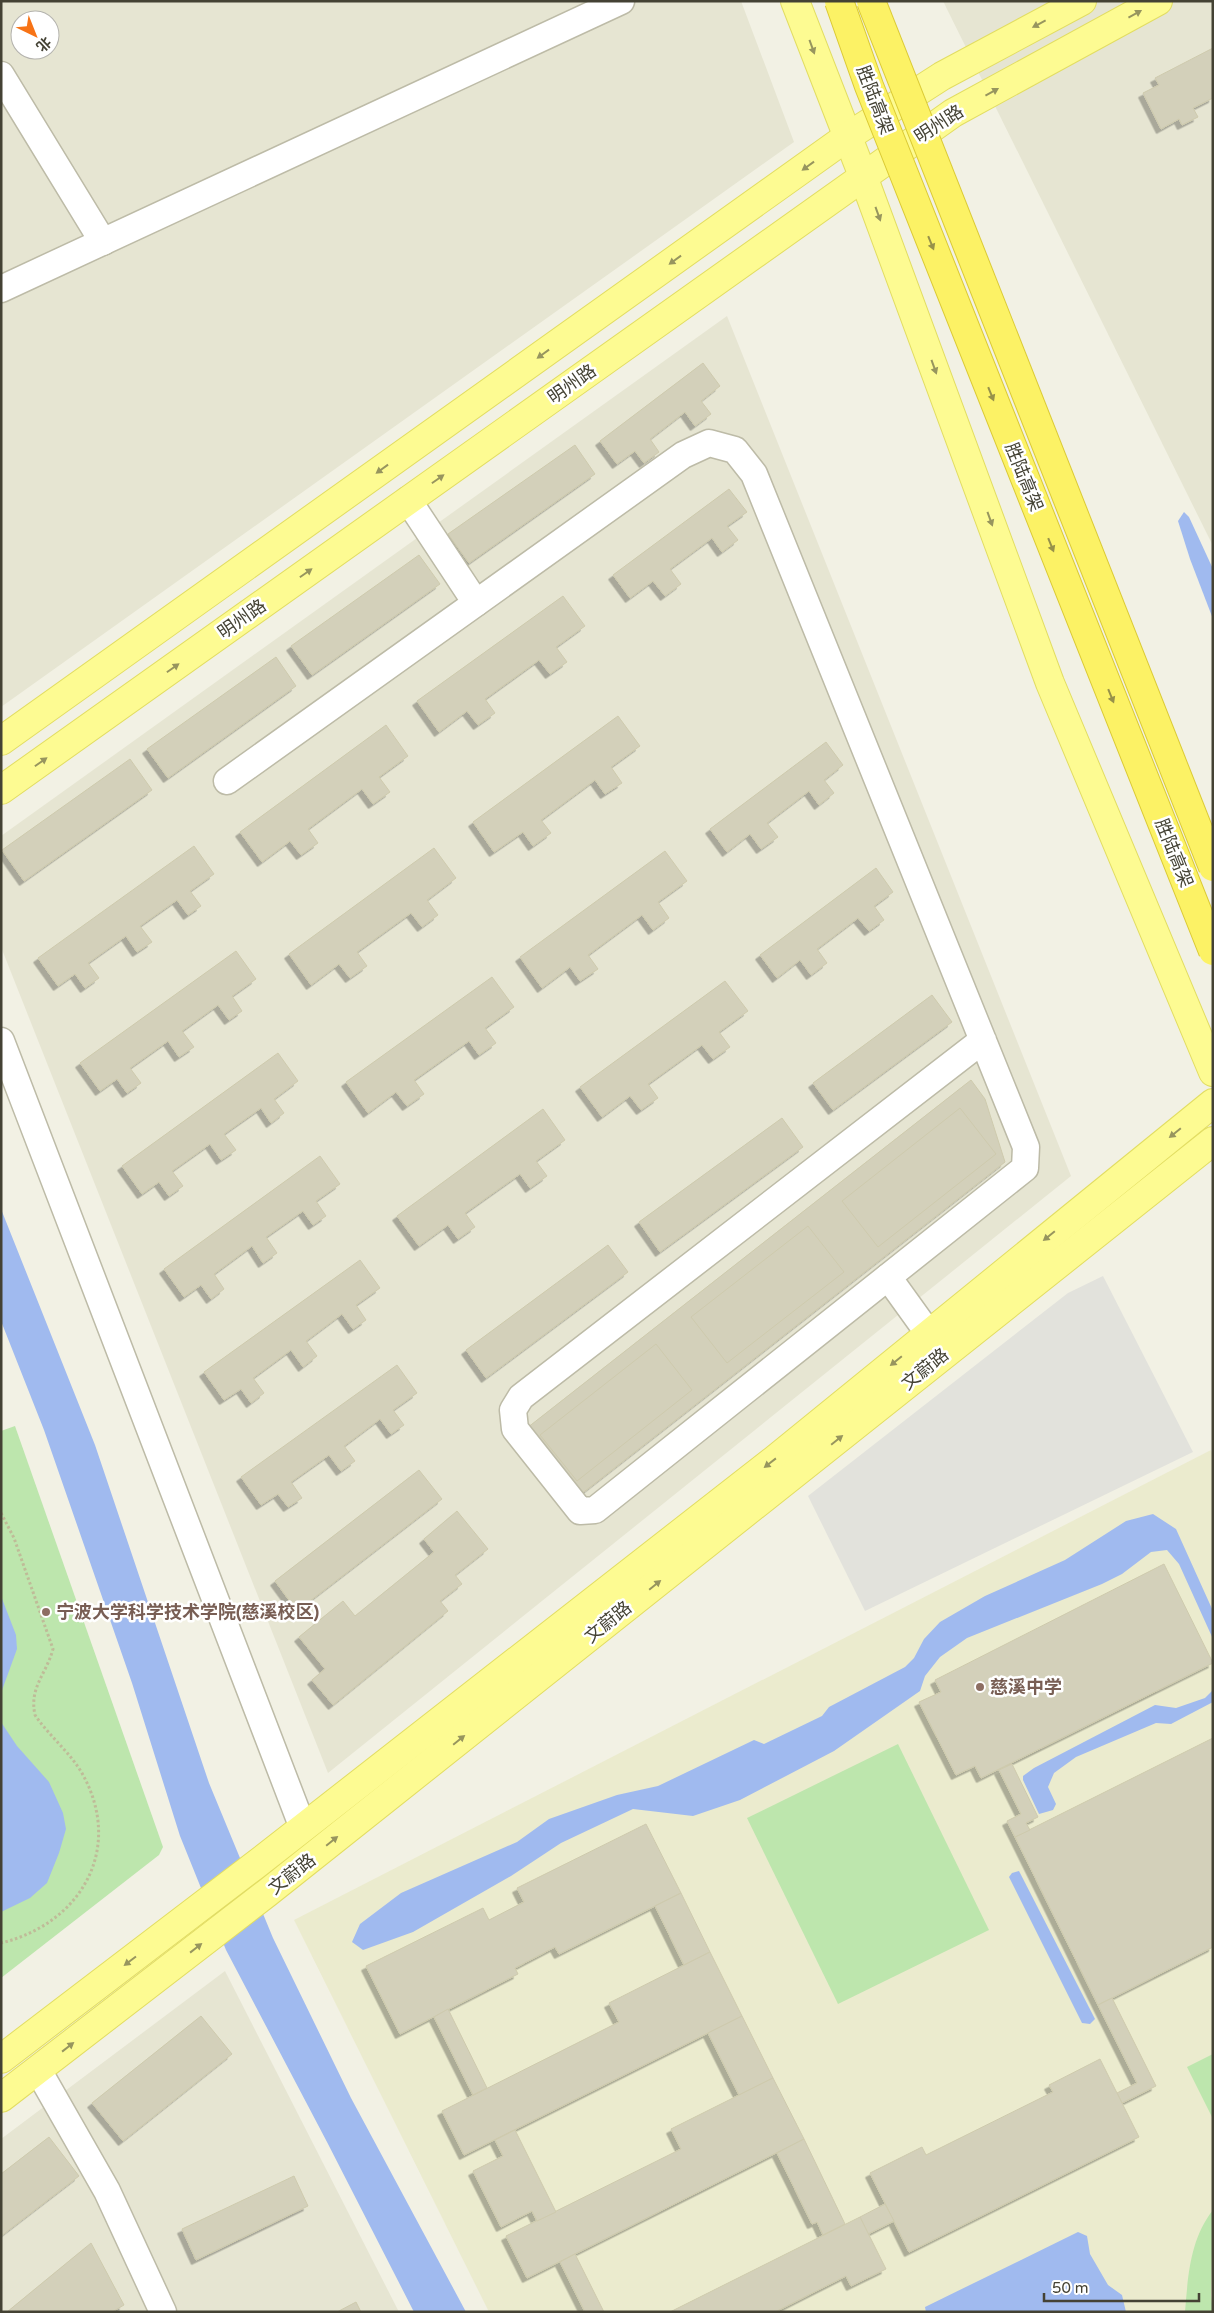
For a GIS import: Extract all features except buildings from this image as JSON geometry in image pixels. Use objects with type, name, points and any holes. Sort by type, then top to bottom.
[{"type":"highway","name":"胜陆高架","points":[[839,1],[873,95],[1213,951]]},
{"type":"highway","name":"胜陆高架","points":[[871,1],[1213,867]]},
{"type":"main road","points":[[795,1],[847,137],[864,176],[1050,683],[1213,1072]]},
{"type":"main road","points":[[862,1],[898,97],[1213,843]]},
{"type":"main road","points":[[1,741],[847,137],[942,76],[1082,1]]},
{"type":"main road","name":"明州路","points":[[1,790],[953,113],[1158,1]]},
{"type":"main road","name":"文蔚路","points":[[1,2059],[303,1828],[774,1460],[1213,1102]]},
{"type":"main road","name":"文蔚路","points":[[1,2098],[259,1900],[1213,1141]]},
{"type":"street","points":[[1,289],[621,1]]},
{"type":"street","points":[[1,75],[103,242]]},
{"type":"street","points":[[227,781],[683,455],[708,443],[735,450],[754,474],[1026,1146],[1024,1168],[595,1510],[580,1511],[515,1429],[513,1410],[521,1397],[983,1040]]},
{"type":"street","points":[[408,500],[476,603]]},
{"type":"street","points":[[1,1041],[303,1828]]},
{"type":"street","points":[[888,1277],[929,1334]]},
{"type":"street","points":[[38,2070],[108,2191],[163,2312]]},
{"type":"path","points":[[1,1513],[14,1538],[53,1649],[48,1667],[35,1687],[33,1704],[35,1715],[82,1773],[93,1798],[98,1823],[98,1856],[87,1881],[74,1900],[57,1916],[35,1932],[1,1944]]},
{"type":"shaded area","points":[[1,1],[741,1],[794,142],[1,707]]},
{"type":"shaded area","points":[[943,1],[1213,1],[1213,546]]},
{"type":"shaded area","points":[[727,316],[1071,1176],[328,1773],[1,947],[1,836]]},
{"type":"shaded area","points":[[1103,1276],[1193,1452],[865,1611],[808,1496],[1068,1293]]},
{"type":"shaded area","name":"慈溪中学","points":[[1211,1450],[1213,1455],[1213,2312],[489,2312],[294,1920]]},
{"type":"shaded area","points":[[225,1971],[399,2312],[1,2312],[1,2139]]},
{"type":"green space","name":"宁波大学科学技术学院(慈溪校区)","points":[[15,1426],[163,1847],[159,1855],[1,1978],[1,1431]]},
{"type":"green space","points":[[898,1744],[989,1930],[838,2004],[747,1818]]},
{"type":"green space","points":[[1213,2054],[1213,2119],[1187,2067]]},
{"type":"green space","points":[[1213,2210],[1211,2296],[1213,2312],[1185,2312],[1189,2272],[1195,2246],[1205,2221]]},
{"type":"water","points":[[1184,512],[1189,517],[1213,569],[1213,619],[1178,521]]},
{"type":"water","points":[[1,1209],[95,1445],[209,1783],[273,1938],[351,2098],[466,2312],[414,2312],[226,1950],[180,1836],[132,1683],[44,1430],[1,1321]]},
{"type":"water","points":[[1153,1514],[1176,1529],[1213,1611],[1213,1639],[1179,1564],[1167,1550],[1151,1552],[1122,1574],[1102,1584],[967,1638],[940,1657],[925,1676],[920,1691],[834,1751],[740,1800],[693,1816],[633,1809],[561,1843],[511,1876],[413,1932],[363,1950],[352,1942],[360,1924],[401,1893],[517,1842],[549,1819],[617,1795],[658,1786],[754,1740],[764,1744],[822,1716],[829,1707],[905,1667],[914,1658],[924,1639],[940,1622],[985,1596],[1065,1560],[1126,1521]]},
{"type":"water","points":[[1,1596],[16,1635],[17,1649],[1,1693]]},
{"type":"water","points":[[1213,1690],[1213,1702],[1171,1724],[1156,1723],[1076,1757],[1054,1773],[1048,1787],[1056,1804],[1053,1810],[1039,1814],[1023,1780],[1023,1776],[1034,1768],[1155,1705],[1176,1708],[1205,1698]]},
{"type":"water","points":[[1,1722],[17,1746],[49,1782],[63,1813],[66,1829],[47,1883],[30,1898],[1,1912]]},
{"type":"water","points":[[1019,1871],[1095,2019],[1090,2024],[1082,2023],[1009,1877],[1012,1873]]},
{"type":"water","points":[[1078,2232],[1087,2236],[1090,2254],[1108,2285],[1122,2295],[1126,2312],[926,2312],[925,2307]]},
{"type":"place","name":"宁波大学科学技术学院(慈溪校区)","points":[[46,1612]]},
{"type":"place","name":"慈溪中学","points":[[980,1687]]}]
